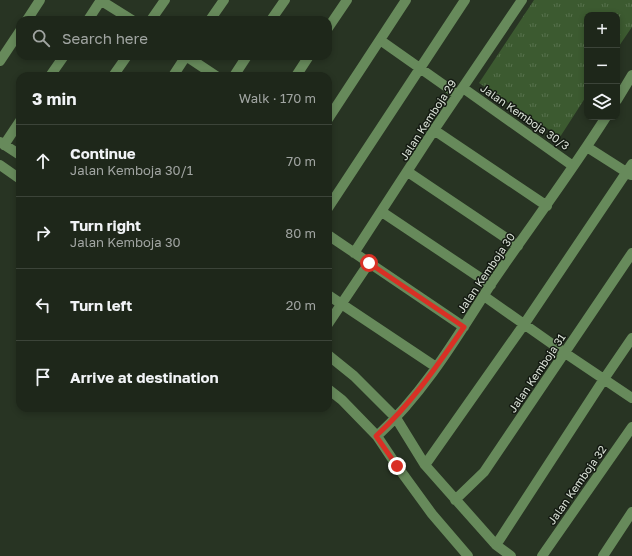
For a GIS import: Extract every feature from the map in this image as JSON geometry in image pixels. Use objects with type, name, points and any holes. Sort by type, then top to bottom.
[{"type":"street","points":[[30,16],[40,0]]},
{"type":"street","points":[[90,16],[100,0],[126,16]]},
{"type":"street","points":[[154,16],[165,0]]},
{"type":"street","points":[[213,16],[224,0]]},
{"type":"street","points":[[274,16],[285,0]]},
{"type":"street","points":[[332,22],[346,0]]},
{"type":"street","points":[[332,113],[406,0]]},
{"type":"street","points":[[332,202],[465,0]]},
{"type":"street","name":"Jalan Kemboja 29","points":[[354,253],[434,130],[522,0]]},
{"type":"street","points":[[0,61],[16,37]]},
{"type":"street","name":"Jalan Kemboja 30/3","points":[[380,40],[420,68],[460,91],[573,166]]},
{"type":"street","points":[[53,72],[61,60]]},
{"type":"street","points":[[116,72],[124,60]]},
{"type":"street","points":[[176,72],[183,60]]},
{"type":"street","points":[[192,60],[210,72]]},
{"type":"street","points":[[237,72],[244,60]]},
{"type":"street","points":[[299,72],[306,60]]},
{"type":"street","points":[[620,95],[632,75]]},
{"type":"street","name":"Jalan Kemboja 30","points":[[376,436],[396,418],[416,395],[573,166],[587,148],[604,120]]},
{"type":"street","points":[[16,126],[2,144],[16,153]]},
{"type":"street","points":[[434,130],[547,206]]},
{"type":"street","points":[[425,465],[630,171],[587,148]]},
{"type":"street","points":[[0,165],[16,176]]},
{"type":"street","points":[[408,172],[518,246]]},
{"type":"street","points":[[382,212],[491,285]]},
{"type":"street","points":[[332,238],[464,327]]},
{"type":"street","name":"Jalan Kemboja 31","points":[[455,500],[484,472],[632,253]]},
{"type":"street","points":[[332,318],[369,263]]},
{"type":"street","points":[[484,296],[632,398]]},
{"type":"street","points":[[332,298],[436,366]]},
{"type":"street","points":[[496,545],[632,338]]},
{"type":"street","points":[[332,358],[354,376],[396,418],[425,465],[496,545],[511,556]]},
{"type":"street","points":[[332,392],[342,400],[376,436],[432,514],[468,556]]},
{"type":"street","name":"Jalan Kemboja 32","points":[[542,556],[632,427]]},
{"type":"street","points":[[603,556],[632,512]]},
{"type":"green space","points":[[534,0],[632,0],[632,27],[620,45],[620,12],[584,12],[584,100],[560,137],[479,83]]},
{"type":"route","points":[[369,263],[464,327],[416,395],[396,418],[376,436],[397,466]]}]
